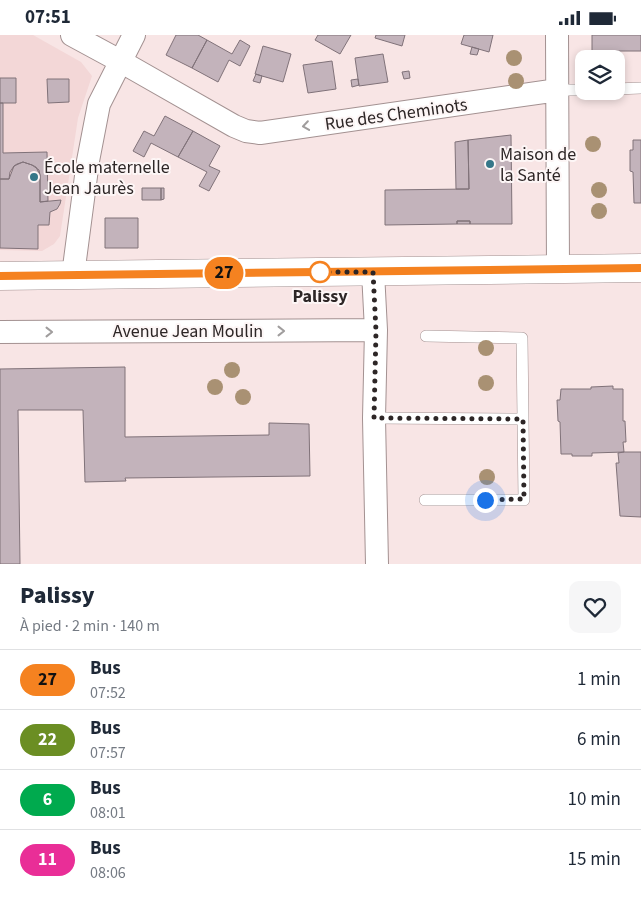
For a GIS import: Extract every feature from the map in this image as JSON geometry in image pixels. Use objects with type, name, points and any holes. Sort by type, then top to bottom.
[{"type":"street","name":"Rue des Cheminots","points":[[72,35],[234,126],[246,131],[260,133],[558,90]]},
{"type":"street","points":[[73,275],[88,161],[99,104],[134,35]]},
{"type":"street","points":[[557,35],[558,269]]},
{"type":"street","points":[[0,276],[641,268]]},
{"type":"street","points":[[373,272],[376,331],[374,418],[376,564]]},
{"type":"street","name":"Avenue Jean Moulin","points":[[0,332],[376,331]]},
{"type":"lane","points":[[625,89],[641,88]]},
{"type":"lane","points":[[558,90],[575,90]]},
{"type":"lane","points":[[425,500],[524,499],[522,338],[426,336]]},
{"type":"lane","points":[[374,418],[523,419]]},
{"type":"shaded area","name":"École maternelle Jean Jaurès","points":[[0,35],[33,35],[81,62],[92,76],[78,118],[60,236],[54,244],[42,251],[0,250]]},
{"type":"building","points":[[176,35],[198,35],[207,40],[192,68],[166,55]]},
{"type":"building","points":[[318,35],[351,35],[340,54],[315,40]]},
{"type":"building","points":[[376,35],[405,35],[402,46],[375,38]]},
{"type":"building","points":[[464,35],[493,35],[489,52],[461,44]]},
{"type":"building","points":[[592,35],[641,35],[641,51],[592,50]]},
{"type":"building","points":[[207,40],[232,54],[240,40],[250,46],[240,66],[229,60],[218,82],[192,68]]},
{"type":"building","points":[[263,46],[291,54],[283,82],[255,74]]},
{"type":"building","points":[[472,47],[479,49],[477,55],[470,54]]},
{"type":"building","points":[[383,54],[388,82],[359,86],[355,58]]},
{"type":"building","points":[[332,61],[336,89],[308,93],[303,65]]},
{"type":"building","points":[[409,71],[410,78],[404,79],[402,72]]},
{"type":"building","points":[[256,74],[262,76],[260,83],[253,81]]},
{"type":"building","points":[[0,78],[16,78],[16,103],[0,103]]},
{"type":"building","points":[[47,79],[69,79],[69,102],[48,103]]},
{"type":"building","points":[[358,79],[359,85],[352,87],[351,80]]},
{"type":"building","points":[[0,103],[3,103],[3,153],[47,152],[48,201],[40,202],[40,175],[36,167],[32,165],[23,162],[17,164],[10,172],[9,179],[0,179]]},
{"type":"building","points":[[165,116],[193,131],[178,157],[151,143],[144,157],[133,151],[144,131],[154,136]]},
{"type":"building","points":[[193,131],[220,146],[209,166],[220,171],[209,191],[199,186],[207,172],[178,157]]},
{"type":"building","name":"Maison de la Santé","points":[[511,135],[512,224],[470,224],[470,221],[457,221],[457,224],[385,225],[385,190],[469,189],[468,140]]},
{"type":"building","points":[[468,140],[469,189],[456,189],[455,142]]},
{"type":"building","points":[[633,140],[641,140],[641,203],[634,203],[633,172],[630,171],[630,150],[633,150]]},
{"type":"building","points":[[23,162],[39,170],[40,202],[61,200],[60,204],[57,209],[50,212],[49,225],[38,225],[38,249],[0,248],[0,179],[9,179],[14,166]]},
{"type":"building","points":[[142,188],[161,188],[161,200],[142,200]]},
{"type":"building","points":[[161,188],[164,188],[164,199],[161,200]]},
{"type":"building","points":[[105,218],[138,218],[138,248],[105,248]]},
{"type":"building","points":[[457,221],[470,221],[470,224],[457,224]]},
{"type":"building","points":[[125,367],[125,437],[269,435],[269,423],[309,424],[310,476],[125,478],[126,481],[85,482],[83,410],[18,410],[20,564],[0,564],[0,369]]},
{"type":"building","points":[[613,386],[613,389],[623,389],[623,421],[625,421],[626,442],[623,442],[624,452],[592,453],[592,456],[561,454],[557,400],[560,400],[561,389],[591,389],[591,387]]},
{"type":"building","points":[[641,452],[641,517],[620,516],[616,463],[619,463],[618,453]]},
{"type":"bus line","name":"27","points":[[0,276],[641,268]]},
{"type":"place","name":"Maison de la Santé","points":[[490,164]]},
{"type":"place","name":"École maternelle Jean Jaurès","points":[[34,177]]},
{"type":"place","name":"Palissy","points":[[320,272]]},
{"type":"route","points":[[320,272],[373,272],[376,331],[374,418],[523,419],[524,499],[485,500]]}]
